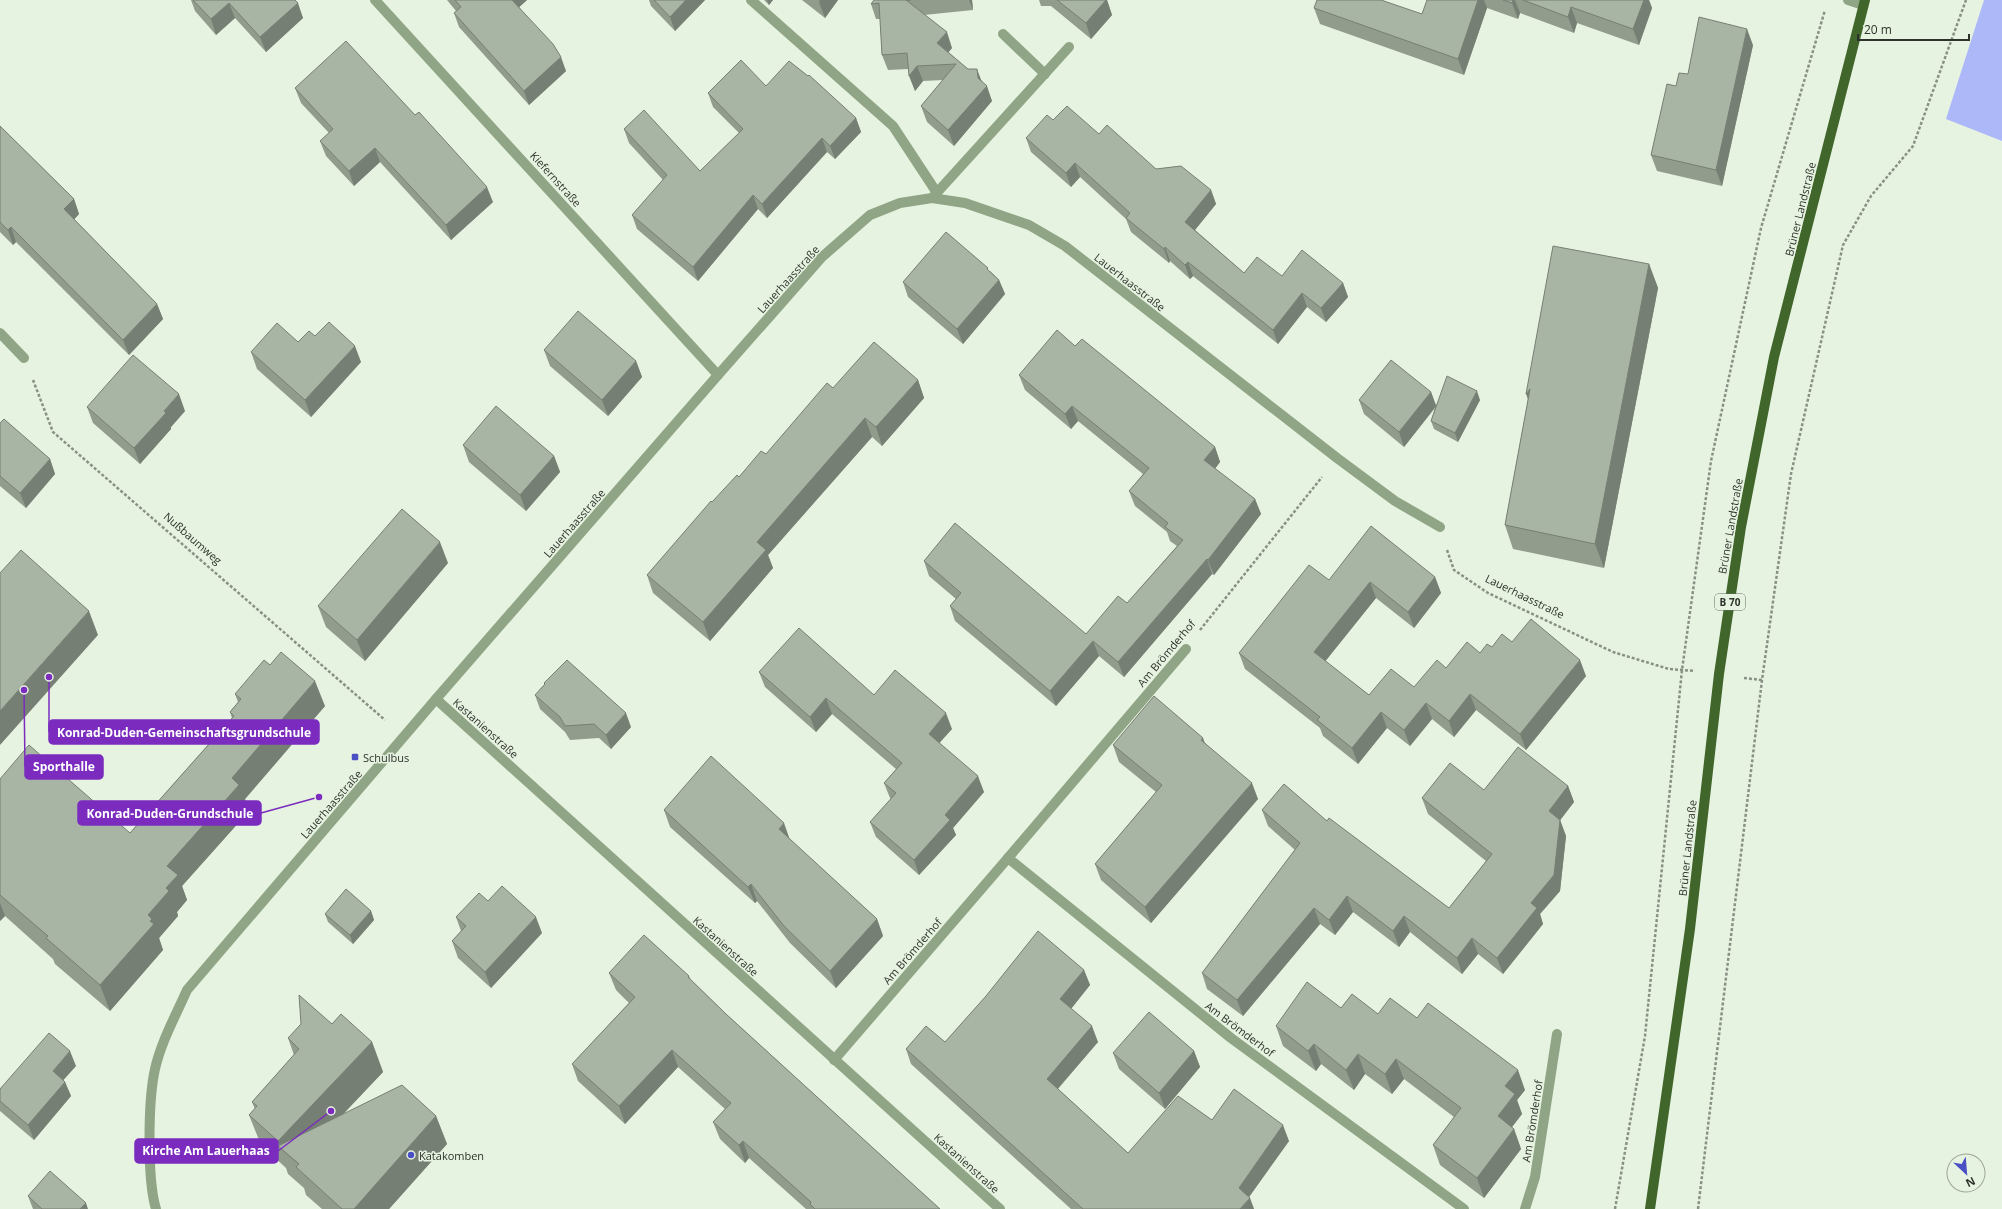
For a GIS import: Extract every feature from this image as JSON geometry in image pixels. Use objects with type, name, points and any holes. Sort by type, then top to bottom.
[{"type":"main road","name":"Brüner Landstraße","points":[[1650,1209],[1690,930],[1719,674],[1741,527],[1774,357],[1864,3]]},
{"type":"street","name":"Kiefernstraße","points":[[375,0],[718,375]]},
{"type":"street","points":[[751,0],[893,126],[934,196],[1069,47]]},
{"type":"street","points":[[1848,0],[1864,3]]},
{"type":"street","points":[[1003,34],[1045,74]]},
{"type":"street","name":"Lauerhaasstraße","points":[[156,1209],[153,1200],[150,1149],[151,1109],[155,1069],[187,990],[436,699],[718,375],[822,257],[870,215],[900,203],[934,196],[995,212],[1029,226],[1065,246],[1337,458],[1395,501],[1440,527]]},
{"type":"street","points":[[0,333],[24,358]]},
{"type":"street","name":"Am Brömderhof","points":[[834,1060],[1186,649]]},
{"type":"street","name":"Kastanienstraße","points":[[436,699],[1000,1209]]},
{"type":"street","name":"Am Brömderhof","points":[[1008,858],[1231,1038],[1464,1209]]},
{"type":"street","name":"Am Brömderhof","points":[[1525,1209],[1535,1177],[1557,1034]]},
{"type":"path","points":[[1698,1209],[1762,680],[1791,474],[1843,245],[1870,196],[1913,146],[1966,0]]},
{"type":"path","name":"Nußbaumweg","points":[[24,358],[53,432],[404,737]]},
{"type":"path","name":"Am Brömderhof","points":[[1186,649],[1337,458]]},
{"type":"path","name":"Lauerhaasstraße","points":[[1440,527],[1454,570],[1488,593],[1614,652],[1669,669],[1762,680]]},
{"type":"shaded area","points":[[1984,0],[2002,0],[2002,141],[1946,119]]},
{"type":"building","points":[[193,0],[295,0],[298,3],[260,37],[229,3],[211,19]]},
{"type":"building","points":[[455,0],[512,0],[553,44],[561,57],[524,91],[454,13],[461,7]]},
{"type":"building","points":[[654,0],[686,0],[670,17]]},
{"type":"building","points":[[874,0],[906,0],[947,32],[937,43],[968,69],[977,69],[978,78],[987,86],[948,130],[921,106],[956,64],[917,66],[909,76],[907,53],[882,55],[879,3],[871,4]]},
{"type":"building","points":[[1057,0],[1106,0],[1086,23]]},
{"type":"building","points":[[1317,0],[1381,0],[1422,14],[1427,0],[1478,0],[1458,59],[1314,8]]},
{"type":"building","points":[[1503,0],[1513,0],[1512,3]]},
{"type":"building","points":[[1523,0],[1644,0],[1633,29],[1571,7],[1568,17]]},
{"type":"building","points":[[1699,17],[1747,29],[1716,170],[1651,155],[1667,84],[1676,86],[1679,73],[1688,74]]},
{"type":"building","points":[[346,41],[415,115],[419,112],[487,187],[446,225],[375,148],[349,171],[320,141],[333,129],[295,88]]},
{"type":"building","points":[[741,60],[766,86],[789,61],[808,76],[809,75],[856,118],[830,146],[822,138],[762,204],[753,195],[693,267],[632,215],[667,175],[624,129],[644,110],[700,171],[743,129],[708,93]]},
{"type":"building","points":[[1067,106],[1099,134],[1107,125],[1156,169],[1181,166],[1211,190],[1185,222],[1244,273],[1257,257],[1282,276],[1302,250],[1343,283],[1321,308],[1302,293],[1273,330],[1188,262],[1185,265],[1165,247],[1164,249],[1126,218],[1130,213],[1075,163],[1066,173],[1026,138],[1047,115],[1053,120]]},
{"type":"building","points":[[0,126],[74,199],[64,209],[157,304],[123,340],[11,227],[8,230],[0,222]]},
{"type":"building","points":[[946,232],[988,268],[987,269],[999,280],[957,329],[903,282]]},
{"type":"building","points":[[1553,246],[1649,264],[1595,544],[1505,525],[1530,389],[1526,394]]},
{"type":"building","points":[[578,311],[636,361],[602,400],[544,350]]},
{"type":"building","points":[[329,322],[355,346],[305,400],[251,352],[277,323],[298,342],[309,331],[315,336]]},
{"type":"building","points":[[1057,330],[1075,346],[1082,339],[1215,447],[1204,460],[1255,499],[1208,560],[1207,559],[1118,662],[1093,641],[1050,691],[950,606],[961,593],[924,561],[955,523],[1086,634],[1118,596],[1127,603],[1183,540],[1165,527],[1168,523],[1129,491],[1149,468],[1072,406],[1065,414],[1019,375]]},
{"type":"building","points":[[874,342],[918,380],[876,427],[865,418],[757,542],[766,550],[703,622],[647,575],[711,501],[712,502],[737,475],[739,477],[761,451],[766,454],[827,383],[833,388]]},
{"type":"building","points":[[133,355],[179,394],[164,411],[166,413],[134,448],[87,407]]},
{"type":"building","points":[[1391,360],[1431,392],[1399,432],[1359,400]]},
{"type":"building","points":[[1447,376],[1477,391],[1455,433],[1431,421]]},
{"type":"building","points":[[496,406],[554,456],[520,495],[463,445]]},
{"type":"building","points":[[4,419],[50,459],[20,493],[0,476],[0,423]]},
{"type":"building","points":[[402,509],[440,542],[357,640],[318,606]]},
{"type":"building","points":[[1371,526],[1435,577],[1408,612],[1370,582],[1314,652],[1369,695],[1391,669],[1414,687],[1437,660],[1446,668],[1467,642],[1480,653],[1487,644],[1492,647],[1502,634],[1512,642],[1531,619],[1580,660],[1520,734],[1470,694],[1449,721],[1426,703],[1404,730],[1381,712],[1352,748],[1317,720],[1320,717],[1239,653],[1309,565],[1329,580]]},
{"type":"building","points":[[21,550],[89,611],[0,711],[0,573]]},
{"type":"building","points":[[799,628],[874,695],[895,670],[946,713],[929,734],[978,776],[945,815],[950,820],[914,860],[870,822],[896,793],[884,783],[902,763],[826,698],[810,717],[759,672]]},
{"type":"building","points":[[281,652],[315,681],[232,778],[239,785],[167,866],[178,875],[166,888],[169,891],[148,915],[152,919],[150,921],[154,924],[100,985],[46,938],[48,936],[0,895],[0,779],[29,745],[130,833],[234,716],[230,712],[241,699],[235,694],[264,660],[270,665]]},
{"type":"building","points":[[567,660],[626,713],[606,735],[594,724],[565,726],[560,717],[535,695],[545,684],[544,683]]},
{"type":"building","points":[[1154,696],[1203,738],[1201,740],[1252,783],[1145,907],[1095,864],[1162,785],[1113,745]]},
{"type":"building","points":[[1518,747],[1568,786],[1549,811],[1560,820],[1554,875],[1531,903],[1537,908],[1497,958],[1472,938],[1457,958],[1404,916],[1393,931],[1347,896],[1329,920],[1314,908],[1237,1000],[1202,973],[1300,843],[1262,810],[1284,784],[1327,821],[1329,818],[1449,908],[1492,854],[1422,798],[1450,763],[1484,790]]},
{"type":"building","points":[[711,756],[784,823],[779,829],[877,919],[830,971],[784,926],[751,884],[748,887],[664,810]]},
{"type":"building","points":[[502,886],[536,917],[485,972],[452,941],[466,926],[456,917],[479,893],[488,901]]},
{"type":"building","points":[[346,889],[371,911],[350,935],[325,914]]},
{"type":"building","points":[[1038,931],[1084,970],[1060,999],[1092,1026],[1047,1079],[1128,1153],[1178,1096],[1212,1120],[1234,1089],[1283,1125],[1239,1188],[1250,1198],[1240,1209],[1083,1209],[906,1049],[926,1026],[945,1042],[986,996]]},
{"type":"building","points":[[644,935],[689,976],[688,977],[726,1014],[940,1209],[815,1209],[810,1204],[811,1202],[743,1141],[739,1145],[713,1122],[731,1103],[672,1050],[619,1106],[572,1064],[635,997],[609,973]]},
{"type":"building","points":[[1307,982],[1341,1008],[1352,994],[1378,1014],[1390,998],[1417,1018],[1428,1003],[1518,1070],[1505,1086],[1515,1094],[1498,1116],[1514,1129],[1477,1178],[1433,1145],[1461,1108],[1396,1059],[1385,1074],[1358,1054],[1346,1070],[1314,1044],[1308,1051],[1276,1026]]},
{"type":"building","points":[[299,995],[332,1024],[341,1014],[372,1042],[278,1141],[249,1115],[257,1106],[252,1102],[299,1049],[288,1038],[301,1024]]},
{"type":"building","points":[[1149,1012],[1194,1051],[1159,1093],[1113,1053]]},
{"type":"building","points":[[49,1033],[70,1051],[53,1071],[65,1082],[28,1125],[0,1101],[0,1089]]},
{"type":"building","points":[[402,1085],[436,1116],[354,1209],[342,1209],[296,1167],[299,1164],[278,1146]]},
{"type":"building","points":[[50,1171],[86,1203],[80,1209],[42,1209],[28,1196]]},
{"type":"place","name":"Konrad-Duden-Gemeinschaftsgrundschule","points":[[49,677]]},
{"type":"place","name":"Sporthalle","points":[[24,690]]},
{"type":"place","name":"Schulbus","points":[[355,757]]},
{"type":"place","name":"Konrad-Duden-Grundschule","points":[[319,797]]},
{"type":"place","name":"Kirche Am Lauerhaas","points":[[331,1111]]},
{"type":"place","name":"Katakomben","points":[[411,1155]]}]
